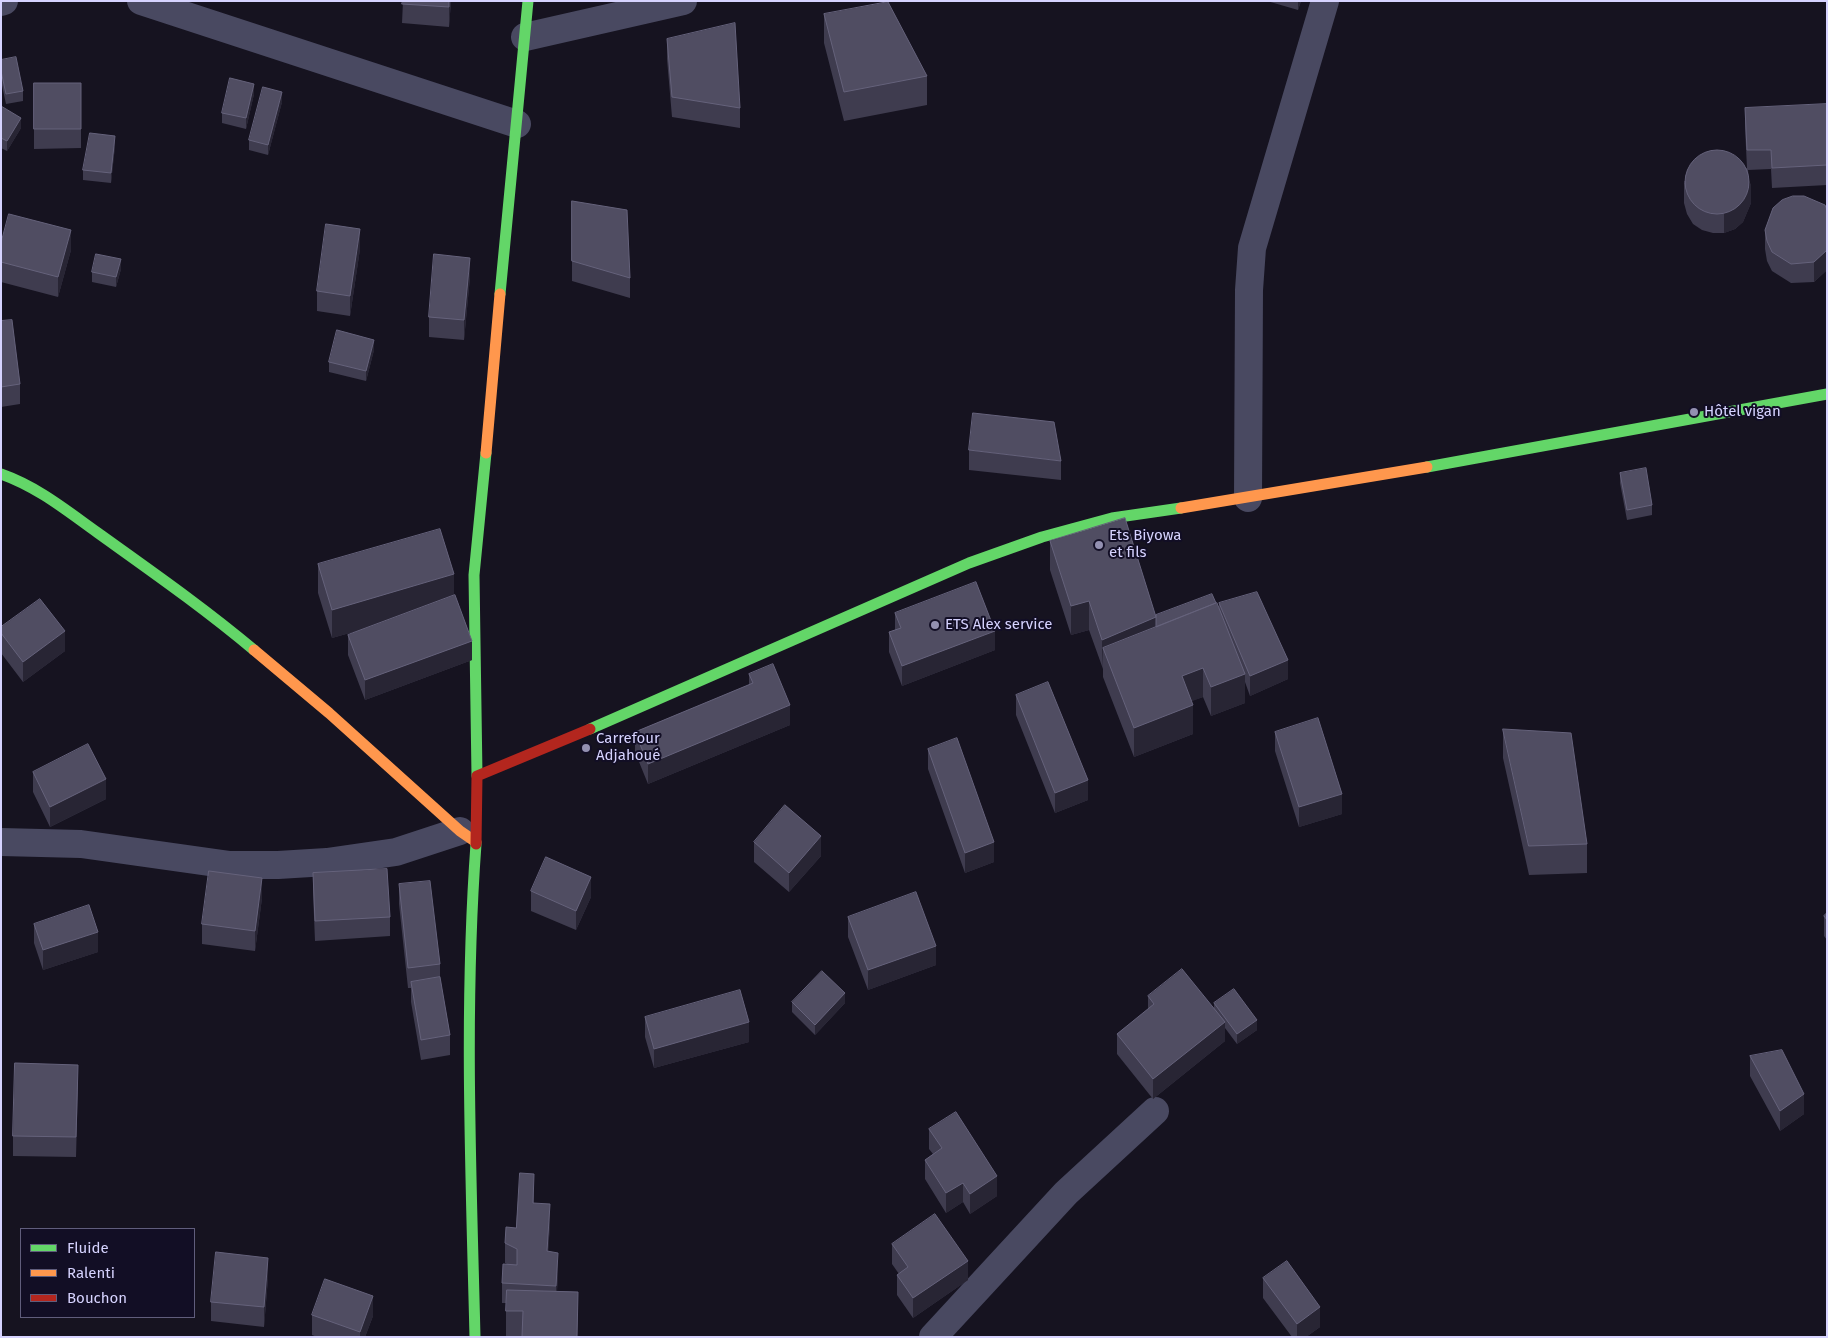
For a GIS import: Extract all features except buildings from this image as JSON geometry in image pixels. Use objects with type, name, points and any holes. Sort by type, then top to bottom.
[{"type":"street","points":[[141,1],[517,124]]},
{"type":"street","points":[[475,1337],[470,1113],[471,911],[468,836],[476,776],[474,575],[528,1]]},
{"type":"street","points":[[525,38],[683,1]]},
{"type":"street","points":[[1248,498],[1249,290],[1252,248],[1325,1]]},
{"type":"street","points":[[476,776],[687,688],[969,563],[1042,537],[1112,518],[1248,498],[1497,455],[1827,394]]},
{"type":"street","points":[[1,474],[33,488],[122,549],[235,634],[367,745],[468,836]]},
{"type":"street","points":[[1,842],[81,844],[230,865],[278,865],[327,862],[396,852],[468,836]]},
{"type":"street","points":[[933,1337],[1066,1193],[1155,1111]]},
{"type":"traffic: fast","points":[[500,294],[528,1]]},
{"type":"traffic: fast","points":[[1427,467],[1827,394]]},
{"type":"traffic: fast","points":[[477,776],[474,575],[486,453]]},
{"type":"traffic: fast","points":[[1,474],[15,479],[63,508],[177,590],[254,650]]},
{"type":"traffic: fast","points":[[590,729],[969,563],[1042,537],[1112,518],[1181,508]]},
{"type":"traffic: fast","points":[[475,1337],[469,1029],[472,906],[476,844]]},
{"type":"traffic: slow","points":[[486,453],[500,294]]},
{"type":"traffic: slow","points":[[1181,508],[1427,467]]},
{"type":"traffic: slow","points":[[254,650],[329,713],[460,831],[476,842]]},
{"type":"traffic: jam","points":[[476,844],[477,776],[590,729]]},
{"type":"place","name":"Hôtel vigan","points":[[1694,412]]},
{"type":"place","name":"Ets Biyowa et fils","points":[[1099,545]]},
{"type":"place","name":"ETS Alex service","points":[[935,625]]},
{"type":"place","name":"Carrefour Adjahoué","points":[[586,748]]}]
